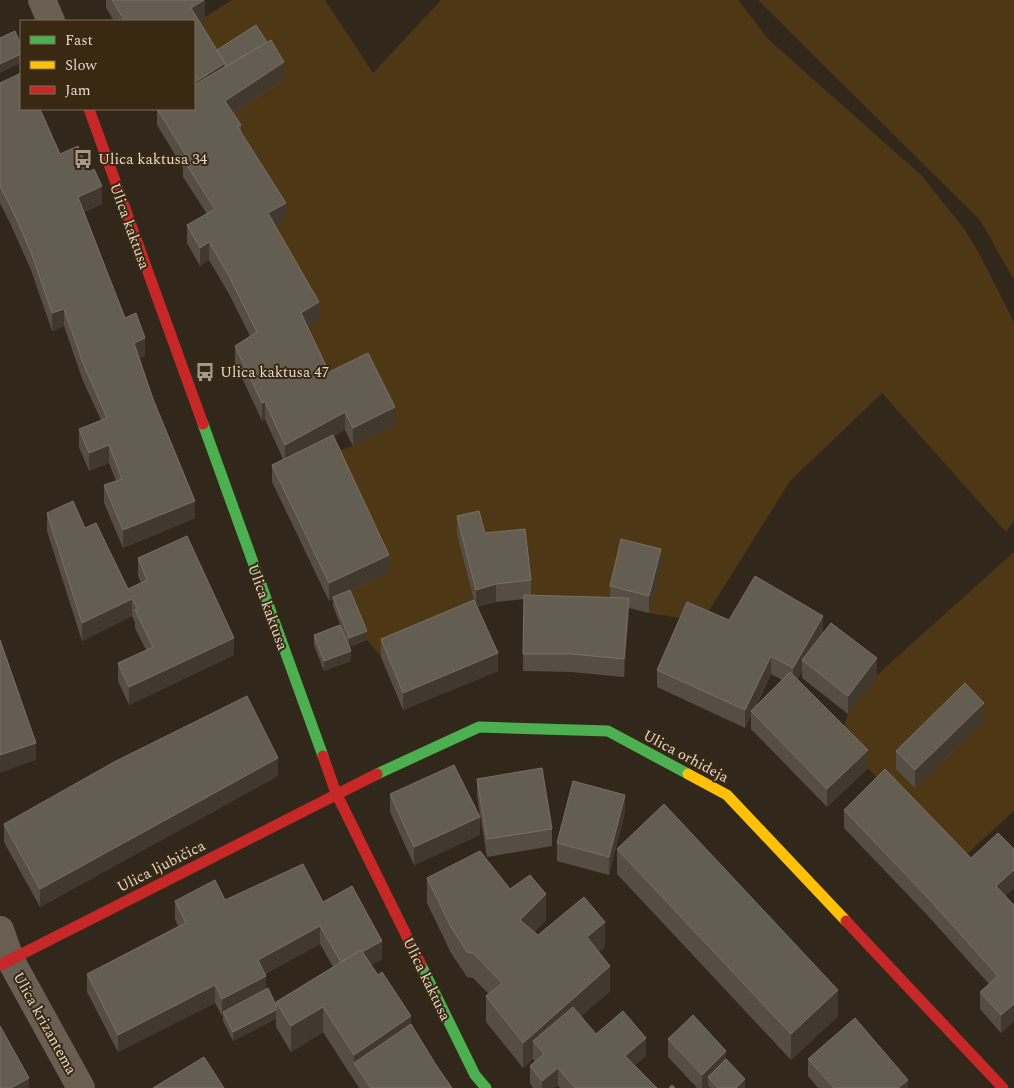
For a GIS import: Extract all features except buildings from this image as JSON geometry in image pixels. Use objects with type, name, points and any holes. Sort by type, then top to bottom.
[{"type":"street","points":[[42,0],[51,20]]},
{"type":"street","name":"Ulica kaktusa","points":[[88,110],[336,793],[475,1075],[486,1088]]},
{"type":"street","name":"Ulica orhideja","points":[[336,793],[479,728],[608,731],[727,795],[1003,1088]]},
{"type":"street","name":"Ulica ljubičica","points":[[5,963],[336,793]]},
{"type":"street","name":"Ulica krizantema","points":[[0,930],[5,963],[81,1088]]},
{"type":"shaded area","points":[[232,0],[325,0],[373,73],[441,0],[738,0],[769,40],[921,175],[965,230],[982,259],[1014,322],[1014,521],[1006,532],[882,393],[790,481],[700,625],[687,619],[649,613],[661,567],[607,615],[524,613],[525,547],[476,607],[433,635],[381,657],[367,640],[350,599],[333,452],[353,446],[301,331],[319,320],[268,231],[285,220],[241,143],[213,61],[195,23]]},
{"type":"shaded area","points":[[758,0],[1014,0],[1014,280],[980,220]]},
{"type":"shaded area","points":[[1014,552],[1014,811],[958,862],[840,739],[848,714],[877,675]]},
{"type":"traffic: fast","points":[[203,424],[323,756]]},
{"type":"traffic: fast","points":[[377,774],[479,727],[608,731],[688,774]]},
{"type":"traffic: fast","points":[[421,965],[475,1075],[486,1088]]},
{"type":"traffic: slow","points":[[688,774],[727,795],[846,921]]},
{"type":"traffic: jam","points":[[89,110],[203,424]]},
{"type":"traffic: jam","points":[[323,756],[336,793],[421,965]]},
{"type":"traffic: jam","points":[[0,965],[377,774]]},
{"type":"traffic: jam","points":[[846,921],[1003,1088]]},
{"type":"place","name":"Ulica kaktusa 34","points":[[83,159]]},
{"type":"place","name":"Ulica kaktusa 47","points":[[205,372]]}]
